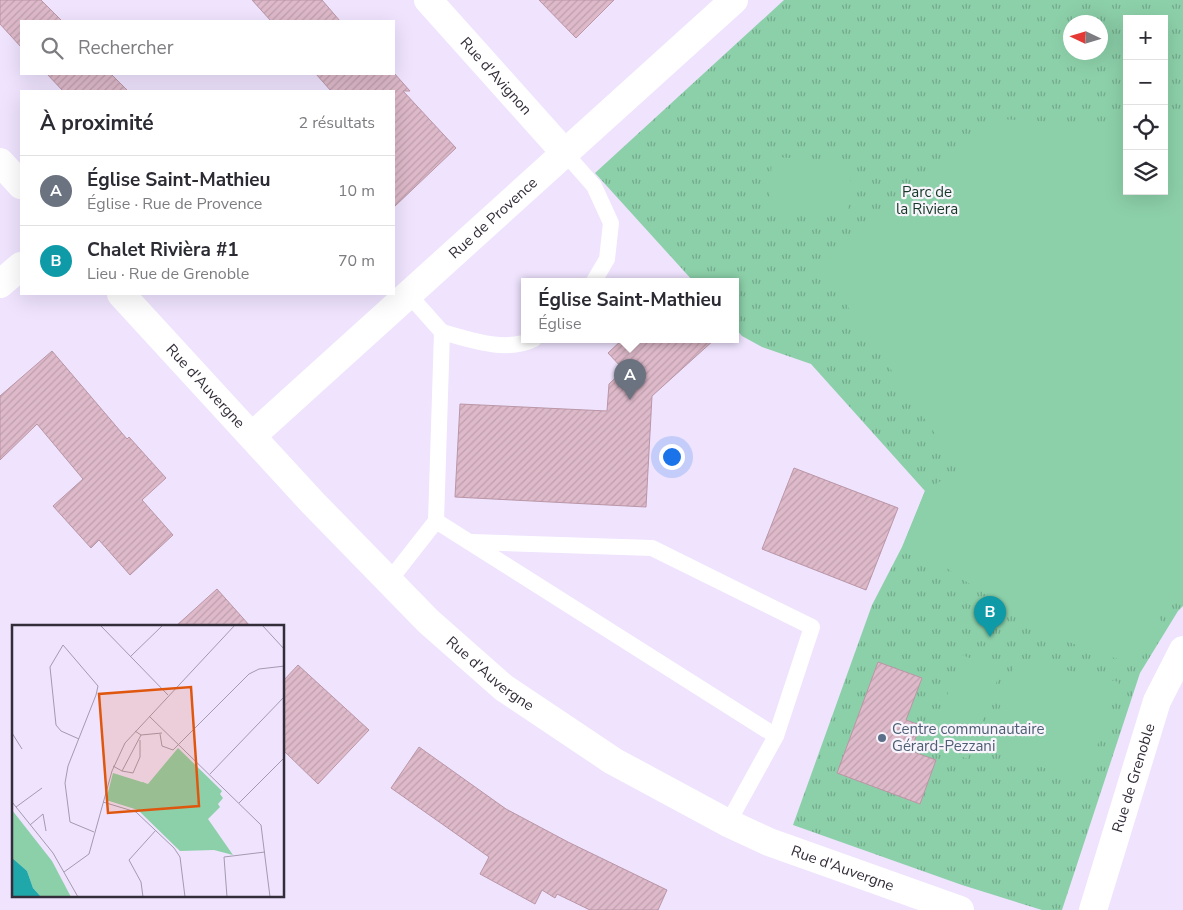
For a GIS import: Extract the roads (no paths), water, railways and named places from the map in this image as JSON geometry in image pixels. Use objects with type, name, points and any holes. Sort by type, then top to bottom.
[{"type":"street","name":"Rue d'Avignon","points":[[428,0],[564,153]]},
{"type":"street","name":"Rue de Provence","points":[[252,436],[410,296],[564,153],[734,0]]},
{"type":"street","points":[[0,162],[20,184]]},
{"type":"street","points":[[0,284],[20,267]]},
{"type":"street","name":"Rue d'Auvergne","points":[[122,295],[389,581],[428,621],[504,688],[613,761],[728,823],[769,842],[960,910]]},
{"type":"street","name":"Rue de Grenoble","points":[[1093,910],[1157,701],[1183,650]]},
{"type":"lane","points":[[564,153],[594,186],[611,223],[607,259],[596,278]]},
{"type":"lane","points":[[410,296],[442,332],[485,344],[525,343]]},
{"type":"lane","points":[[389,581],[436,521],[442,332]]},
{"type":"lane","points":[[436,521],[776,736]]},
{"type":"lane","points":[[470,542],[652,548],[812,627],[776,736],[728,823]]},
{"type":"place","name":"Église Saint-Mathieu","points":[[630,400]]},
{"type":"place","name":"Chalet Rivièra #1","points":[[990,637]]},
{"type":"place","name":"Centre communautaire Gérard-Pezzani","points":[[882,738]]},
{"type":"park label","name":"Parc de la Riviera","points":[[927,200]]}]
